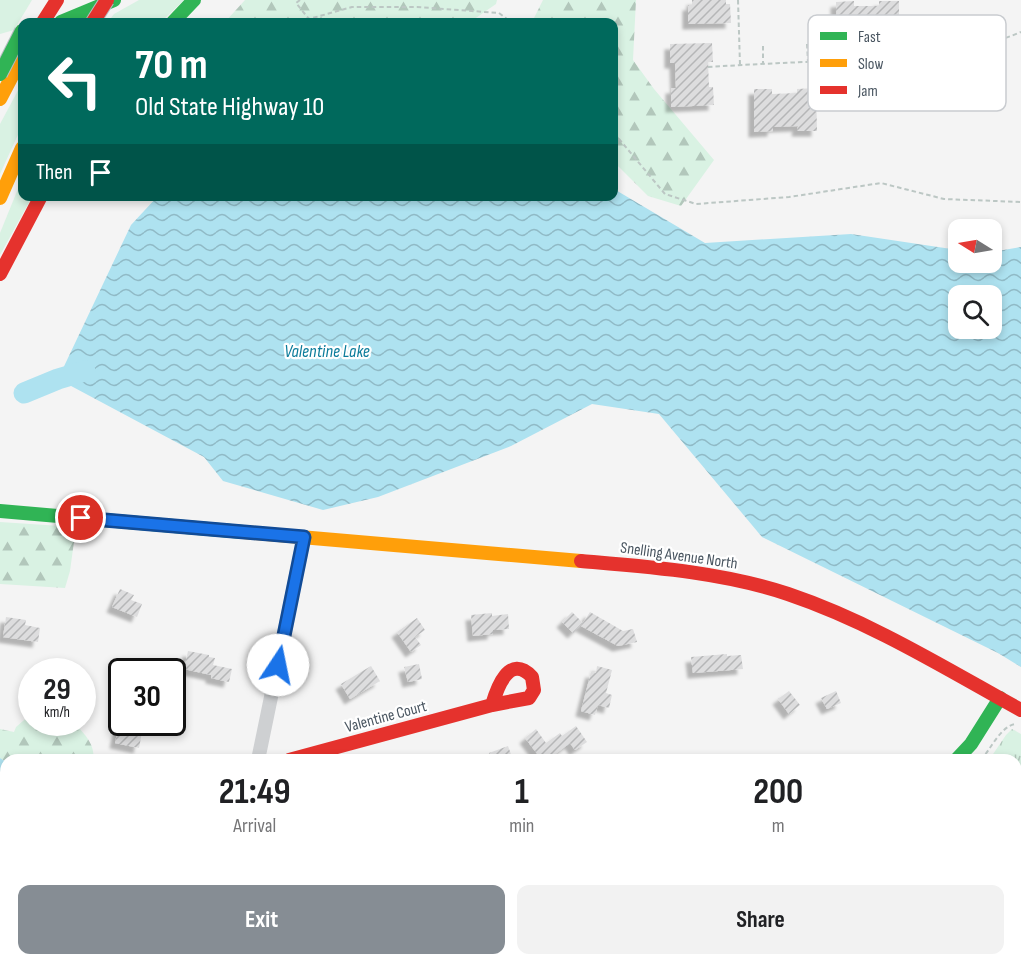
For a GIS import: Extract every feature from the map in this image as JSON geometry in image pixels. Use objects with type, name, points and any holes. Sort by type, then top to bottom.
[{"type":"main road","points":[[37,18],[41,0]]},
{"type":"main road","points":[[38,18],[57,0]]},
{"type":"main road","points":[[95,18],[106,0]]},
{"type":"main road","points":[[71,18],[114,0]]},
{"type":"main road","points":[[177,18],[194,0]]},
{"type":"main road","points":[[0,45],[18,38]]},
{"type":"main road","points":[[0,74],[18,39]]},
{"type":"main road","points":[[0,99],[18,65]]},
{"type":"main road","points":[[0,198],[18,157]]},
{"type":"main road","points":[[0,274],[38,201]]},
{"type":"main road","name":"Snelling Avenue North","points":[[0,511],[653,567],[711,575],[788,595],[866,626],[1021,710]]},
{"type":"main road","points":[[962,754],[971,744],[1000,698]]},
{"type":"main road","name":"Valentine Court","points":[[311,754],[492,705]]},
{"type":"street","points":[[259,754],[304,537]]},
{"type":"path","points":[[300,0],[297,3],[308,18]]},
{"type":"path","points":[[738,0],[740,65]]},
{"type":"path","points":[[313,18],[352,7],[417,7],[500,13],[506,18]]},
{"type":"path","points":[[1006,38],[1021,32]]},
{"type":"path","points":[[708,67],[808,62],[807,44]]},
{"type":"path","points":[[763,46],[763,64]]},
{"type":"path","points":[[618,138],[664,194],[696,204],[789,196],[881,183],[944,200],[1021,202]]},
{"type":"path","points":[[986,754],[1009,725],[1016,724],[1021,727]]},
{"type":"green space","points":[[0,0],[32,0],[21,18],[18,18],[14,30],[0,34]]},
{"type":"green space","points":[[139,0],[184,0],[165,18],[111,18]]},
{"type":"green space","points":[[245,0],[497,0],[496,4],[476,18],[229,18]]},
{"type":"green space","points":[[543,0],[636,0],[633,60],[654,89],[714,160],[681,206],[648,196],[618,166],[618,18],[534,18]]},
{"type":"green space","points":[[18,90],[18,135],[0,174],[0,124]]},
{"type":"green space","points":[[18,189],[18,201],[30,201],[0,255],[0,233]]},
{"type":"green space","points":[[0,522],[76,527],[70,571],[65,588],[0,584]]},
{"type":"green space","points":[[18,725],[18,736],[86,736],[93,754],[0,754],[0,729],[14,732]]},
{"type":"green space","points":[[1012,729],[1021,734],[1021,754],[993,754]]},
{"type":"water","name":"Valentine Lake","points":[[618,191],[705,243],[851,234],[948,249],[948,273],[1002,273],[1002,250],[1021,247],[1021,667],[998,653],[762,537],[659,414],[592,404],[511,446],[378,497],[323,510],[223,481],[204,457],[58,379],[131,225],[153,201],[618,201]]},
{"type":"building","points":[[692,0],[726,0],[726,4],[730,4],[731,23],[688,24],[688,5],[692,5]]},
{"type":"building","points":[[854,1],[854,6],[879,6],[879,1],[899,1],[899,15],[836,15],[836,2]]},
{"type":"building","points":[[712,43],[713,62],[708,62],[709,87],[713,87],[714,105],[671,107],[671,88],[676,88],[675,63],[670,63],[670,44]]},
{"type":"building","points":[[808,88],[808,111],[817,111],[817,131],[797,131],[798,126],[773,127],[773,131],[754,132],[754,89],[772,89],[772,94],[797,93],[797,89]]},
{"type":"building","points":[[120,589],[134,595],[131,600],[142,604],[137,617],[112,607]]},
{"type":"building","points":[[572,612],[583,623],[573,633],[562,622]]},
{"type":"building","points":[[590,612],[623,631],[633,629],[637,642],[618,646],[581,626]]},
{"type":"building","points":[[492,613],[492,616],[508,614],[509,629],[493,630],[493,634],[473,636],[471,615]]},
{"type":"building","points":[[6,617],[26,620],[25,625],[40,628],[38,642],[3,637]]},
{"type":"building","points":[[417,618],[425,630],[415,637],[421,645],[411,652],[397,632]]},
{"type":"building","points":[[188,651],[215,658],[213,665],[232,669],[229,682],[186,669]]},
{"type":"building","points":[[727,654],[727,656],[741,655],[743,669],[693,673],[691,657]]},
{"type":"building","points":[[419,664],[422,679],[408,682],[404,667]]},
{"type":"building","points":[[371,666],[380,681],[350,699],[341,684]]},
{"type":"building","points":[[597,666],[612,670],[606,693],[612,695],[609,708],[598,705],[595,715],[581,711],[591,672],[596,673]]},
{"type":"building","points":[[789,691],[800,705],[789,714],[778,699]]},
{"type":"building","points":[[836,691],[841,703],[827,709],[821,698]]},
{"type":"building","points":[[576,726],[587,742],[575,750],[570,743],[555,754],[537,754],[525,738],[536,729],[546,743],[560,733],[562,736]]},
{"type":"building","points":[[116,736],[141,736],[139,748],[115,743]]},
{"type":"building","points":[[508,746],[511,754],[489,754]]},
{"type":"waterway","points":[[24,393],[85,371]]},
{"type":"traffic: fast","points":[[71,18],[114,0]]},
{"type":"traffic: fast","points":[[177,18],[194,0]]},
{"type":"traffic: fast","points":[[0,74],[18,39]]},
{"type":"traffic: fast","points":[[0,511],[243,532]]},
{"type":"traffic: fast","points":[[962,754],[971,744],[1000,698]]},
{"type":"traffic: slow","points":[[0,99],[18,65]]},
{"type":"traffic: slow","points":[[0,198],[18,157]]},
{"type":"traffic: slow","points":[[243,532],[581,561]]},
{"type":"traffic: jam","points":[[46,18],[57,0]]},
{"type":"traffic: jam","points":[[96,18],[107,0]]},
{"type":"traffic: jam","points":[[0,274],[38,201]]},
{"type":"traffic: jam","points":[[581,561],[712,575],[788,594],[819,605],[878,632],[1021,710]]},
{"type":"traffic: jam","points":[[517,669],[524,671],[532,677],[534,690],[529,698],[492,705],[501,682],[511,671],[517,669]]},
{"type":"traffic: jam","points":[[311,754],[492,705]]},
{"type":"route","points":[[81,518],[304,537],[278,665]]}]
